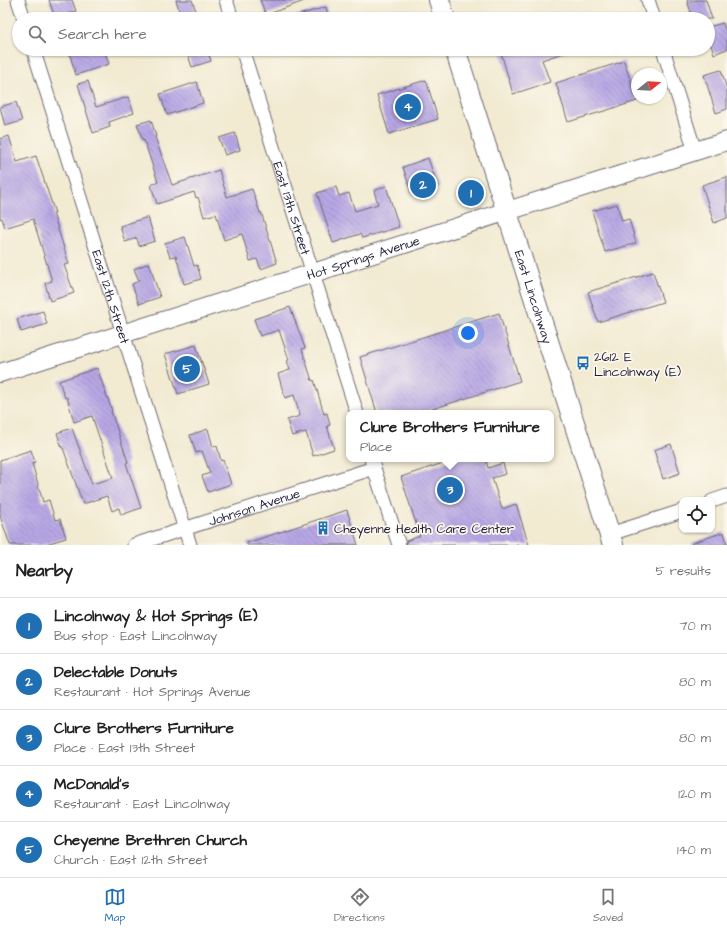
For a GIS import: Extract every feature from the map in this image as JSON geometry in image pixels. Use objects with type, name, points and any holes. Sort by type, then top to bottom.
[{"type":"main road","points":[[439,0],[443,12]]},
{"type":"main road","name":"East Lincolnway","points":[[457,56],[612,540]]},
{"type":"street","points":[[18,0],[22,12]]},
{"type":"street","points":[[226,0],[230,12]]},
{"type":"street","points":[[648,0],[652,12]]},
{"type":"street","name":"East 12th Street","points":[[35,56],[190,545]]},
{"type":"street","name":"East 13th Street","points":[[244,56],[356,410]]},
{"type":"street","points":[[665,56],[695,152]]},
{"type":"street","name":"Hot Springs Avenue","points":[[0,374],[727,142]]},
{"type":"street","points":[[373,464],[399,545]]},
{"type":"street","name":"Johnson Avenue","points":[[134,545],[373,464]]},
{"type":"street","points":[[715,500],[727,496]]},
{"type":"street","points":[[612,540],[679,512]]},
{"type":"building","points":[[49,0],[72,0],[76,11],[73,12],[53,12]]},
{"type":"building","points":[[176,0],[192,0],[196,12],[180,12]]},
{"type":"building","points":[[260,0],[304,1],[274,12],[265,12]]},
{"type":"building","points":[[687,0],[706,0],[710,12],[691,12]]},
{"type":"building","points":[[326,7],[327,12],[309,12]]},
{"type":"building","points":[[723,23],[727,35],[727,49],[715,54],[715,25]]},
{"type":"building","points":[[70,56],[106,56],[109,64],[76,75]]},
{"type":"building","points":[[188,56],[209,56],[211,61],[192,67]]},
{"type":"building","points":[[502,56],[554,56],[542,60],[550,82],[513,94]]},
{"type":"building","points":[[624,61],[631,83],[631,103],[568,122],[556,83]]},
{"type":"building","points":[[721,70],[727,89],[727,109],[716,113],[704,75]]},
{"type":"building","points":[[426,80],[438,119],[389,134],[377,95]]},
{"type":"building","points":[[88,81],[96,107],[128,97],[134,113],[109,122],[110,127],[93,133],[78,84]]},
{"type":"building","points":[[197,82],[203,103],[167,115],[160,94]]},
{"type":"building","points":[[16,102],[22,121],[5,126],[0,107]]},
{"type":"building","points":[[151,120],[156,136],[155,137],[172,185],[219,170],[227,197],[252,189],[277,263],[261,269],[257,259],[250,261],[242,234],[224,240],[216,214],[204,217],[198,197],[196,198],[194,192],[157,204],[151,185],[158,182],[137,124]]},
{"type":"building","points":[[235,133],[240,150],[225,155],[219,138]]},
{"type":"building","points":[[9,136],[17,162],[36,156],[55,213],[53,213],[69,264],[64,265],[74,293],[50,301],[45,283],[52,281],[33,219],[5,228],[2,218],[0,219],[0,139]]},
{"type":"building","points":[[428,158],[438,187],[412,195],[403,167]]},
{"type":"building","points":[[727,177],[727,218],[714,223],[702,185]]},
{"type":"building","points":[[386,186],[399,227],[362,238],[360,234],[333,243],[317,193],[336,187],[339,196],[349,193],[355,211],[378,204],[374,191]]},
{"type":"building","points":[[617,204],[622,221],[629,219],[636,243],[605,252],[592,211]]},
{"type":"building","points":[[148,217],[155,241],[139,246],[137,238],[125,242],[120,226]]},
{"type":"building","points":[[185,237],[194,266],[197,265],[201,279],[184,284],[176,256],[170,257],[165,243]]},
{"type":"building","points":[[149,263],[160,297],[139,304],[132,284],[139,281],[134,269]]},
{"type":"building","points":[[653,272],[663,302],[598,322],[588,292]]},
{"type":"building","points":[[290,307],[305,348],[302,349],[312,381],[314,380],[324,414],[327,413],[330,425],[327,426],[334,449],[313,456],[306,432],[292,436],[287,420],[300,416],[294,395],[285,398],[278,374],[290,370],[287,361],[289,360],[279,330],[260,336],[254,319]]},
{"type":"building","points":[[43,311],[47,324],[21,332],[17,319]]},
{"type":"building","points":[[499,313],[520,381],[429,410],[376,410],[360,357]]},
{"type":"building","points":[[196,345],[209,384],[178,394],[165,354]]},
{"type":"building","points":[[97,368],[112,411],[128,462],[126,463],[141,508],[121,515],[119,508],[112,511],[107,496],[83,504],[57,433],[72,428],[92,484],[113,478],[92,416],[74,422],[67,397],[65,398],[59,381]]},
{"type":"building","points":[[208,429],[213,447],[217,446],[221,461],[223,460],[231,484],[208,492],[202,476],[210,473],[202,451],[196,453],[190,435]]},
{"type":"building","points":[[671,444],[680,473],[663,479],[654,450]]},
{"type":"building","points":[[31,450],[35,462],[32,463],[43,502],[49,500],[55,520],[60,519],[66,538],[43,545],[10,545],[0,516],[0,460]]},
{"type":"building","points":[[446,462],[487,462],[488,468],[503,463],[506,474],[492,478],[502,509],[516,504],[529,545],[407,545],[406,541],[420,536],[401,477]]},
{"type":"building","name":"Cheyenne Health Care Center","points":[[347,510],[358,545],[247,545],[247,543]]},
{"type":"building","points":[[724,532],[727,545],[692,545],[692,543]]},
{"type":"place","name":"McDonald's","points":[[408,107]]},
{"type":"place","name":"Delectable Donuts","points":[[423,185]]},
{"type":"place","name":"Lincolnway & Hot Springs (E)","points":[[471,193]]},
{"type":"place","name":"2612 E Lincolnway (E)","points":[[583,363]]},
{"type":"place","name":"Cheyenne Brethren Church","points":[[187,369]]},
{"type":"place","name":"Clure Brothers Furniture","points":[[450,490]]},
{"type":"place","name":"Cheyenne Health Care Center","points":[[323,528]]}]
